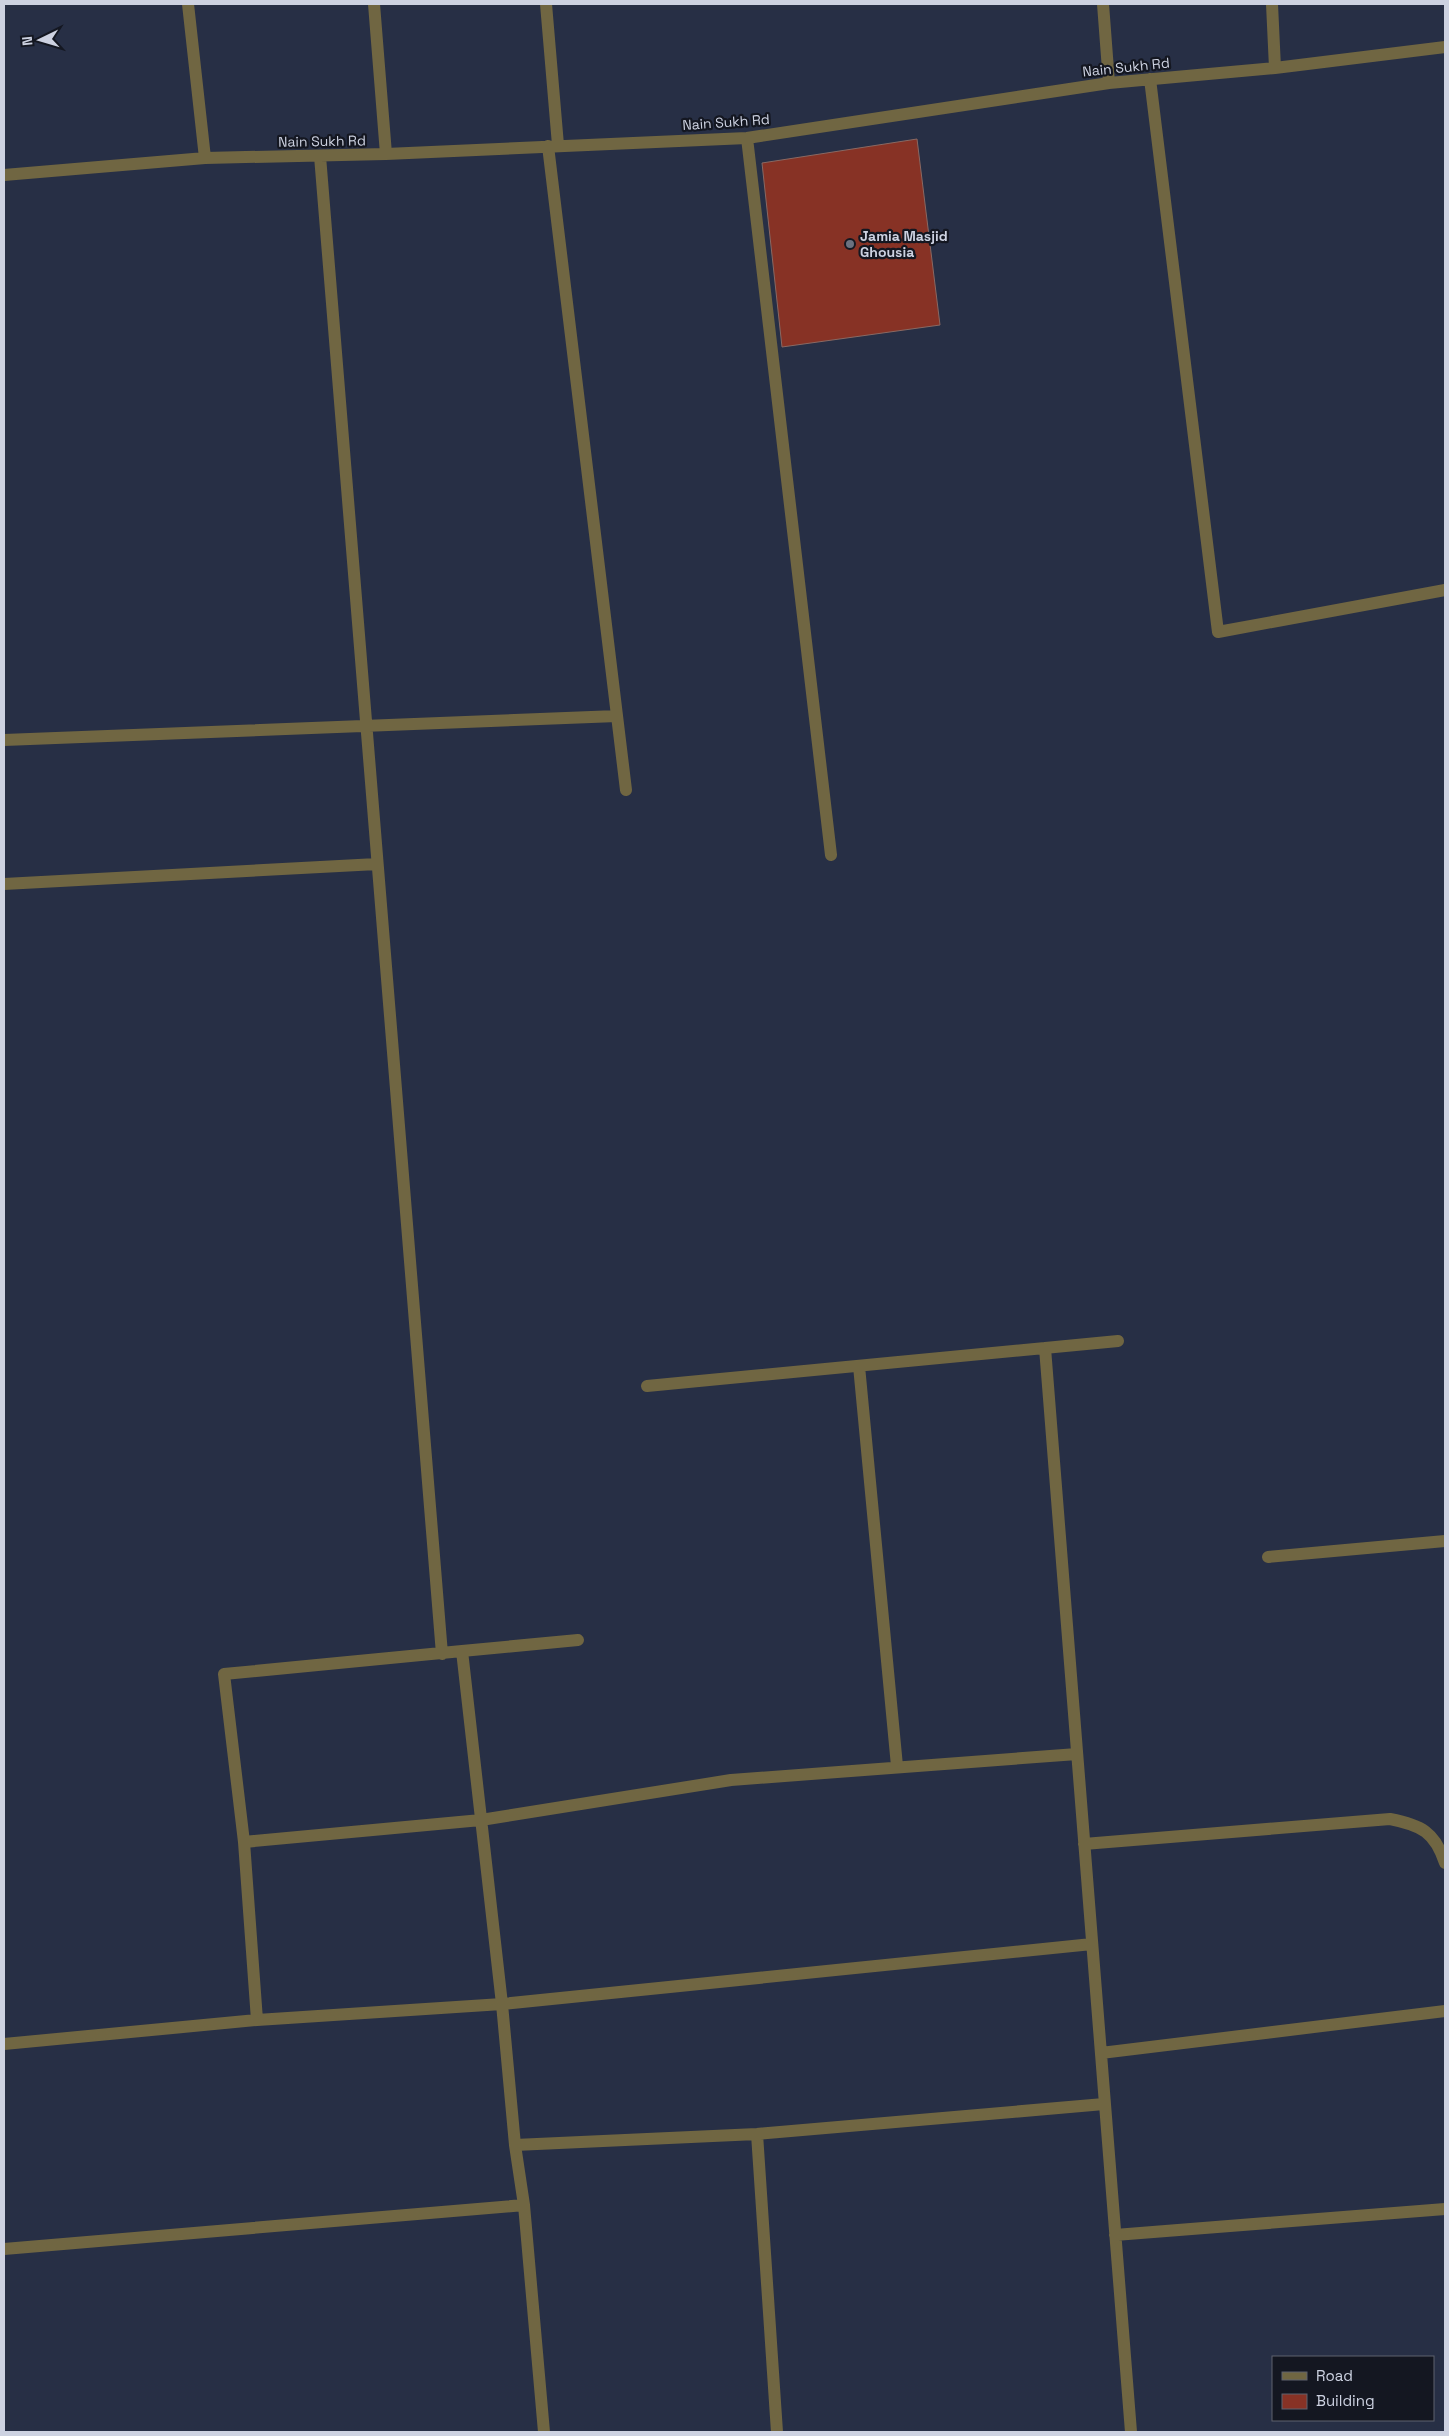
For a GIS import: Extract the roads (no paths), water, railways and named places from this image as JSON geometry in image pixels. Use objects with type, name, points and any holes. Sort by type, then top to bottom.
[{"type":"street","points":[[188,4],[205,158]]},
{"type":"street","points":[[374,4],[386,154]]},
{"type":"street","points":[[546,4],[553,146],[626,790]]},
{"type":"street","points":[[1103,4],[1109,83]]},
{"type":"street","points":[[1272,4],[1275,68]]},
{"type":"street","name":"Nain Sukh Rd","points":[[4,175],[205,158],[386,154],[747,138],[1109,83],[1275,68],[1445,47]]},
{"type":"street","points":[[1150,79],[1218,632],[1445,590]]},
{"type":"street","points":[[747,138],[831,856]]},
{"type":"street","points":[[320,156],[442,1654]]},
{"type":"street","points":[[4,740],[366,724],[617,716]]},
{"type":"street","points":[[4,884],[377,864]]},
{"type":"street","points":[[647,1386],[1118,1341]]},
{"type":"street","points":[[1045,1348],[1131,2432]]},
{"type":"street","points":[[859,1366],[897,1766]]},
{"type":"street","points":[[1268,1557],[1445,1541]]},
{"type":"street","points":[[257,2020],[244,1842],[224,1674],[578,1640]]},
{"type":"street","points":[[462,1651],[502,2004],[515,2145],[524,2205],[544,2432]]},
{"type":"street","points":[[244,1842],[481,1820],[731,1780],[897,1766],[1077,1754]]},
{"type":"street","points":[[1084,1844],[1390,1820],[1410,1823],[1428,1832],[1441,1850],[1445,1863]]},
{"type":"street","points":[[4,2044],[257,2020],[502,2004],[1092,1944]]},
{"type":"street","points":[[1101,2053],[1445,2011]]},
{"type":"street","points":[[515,2145],[757,2134],[1104,2104]]},
{"type":"street","points":[[757,2134],[777,2432]]},
{"type":"street","points":[[4,2249],[524,2205]]},
{"type":"street","points":[[1115,2235],[1445,2209]]},
{"type":"place","name":"Jamia Masjid Ghousia","points":[[850,244]]}]
